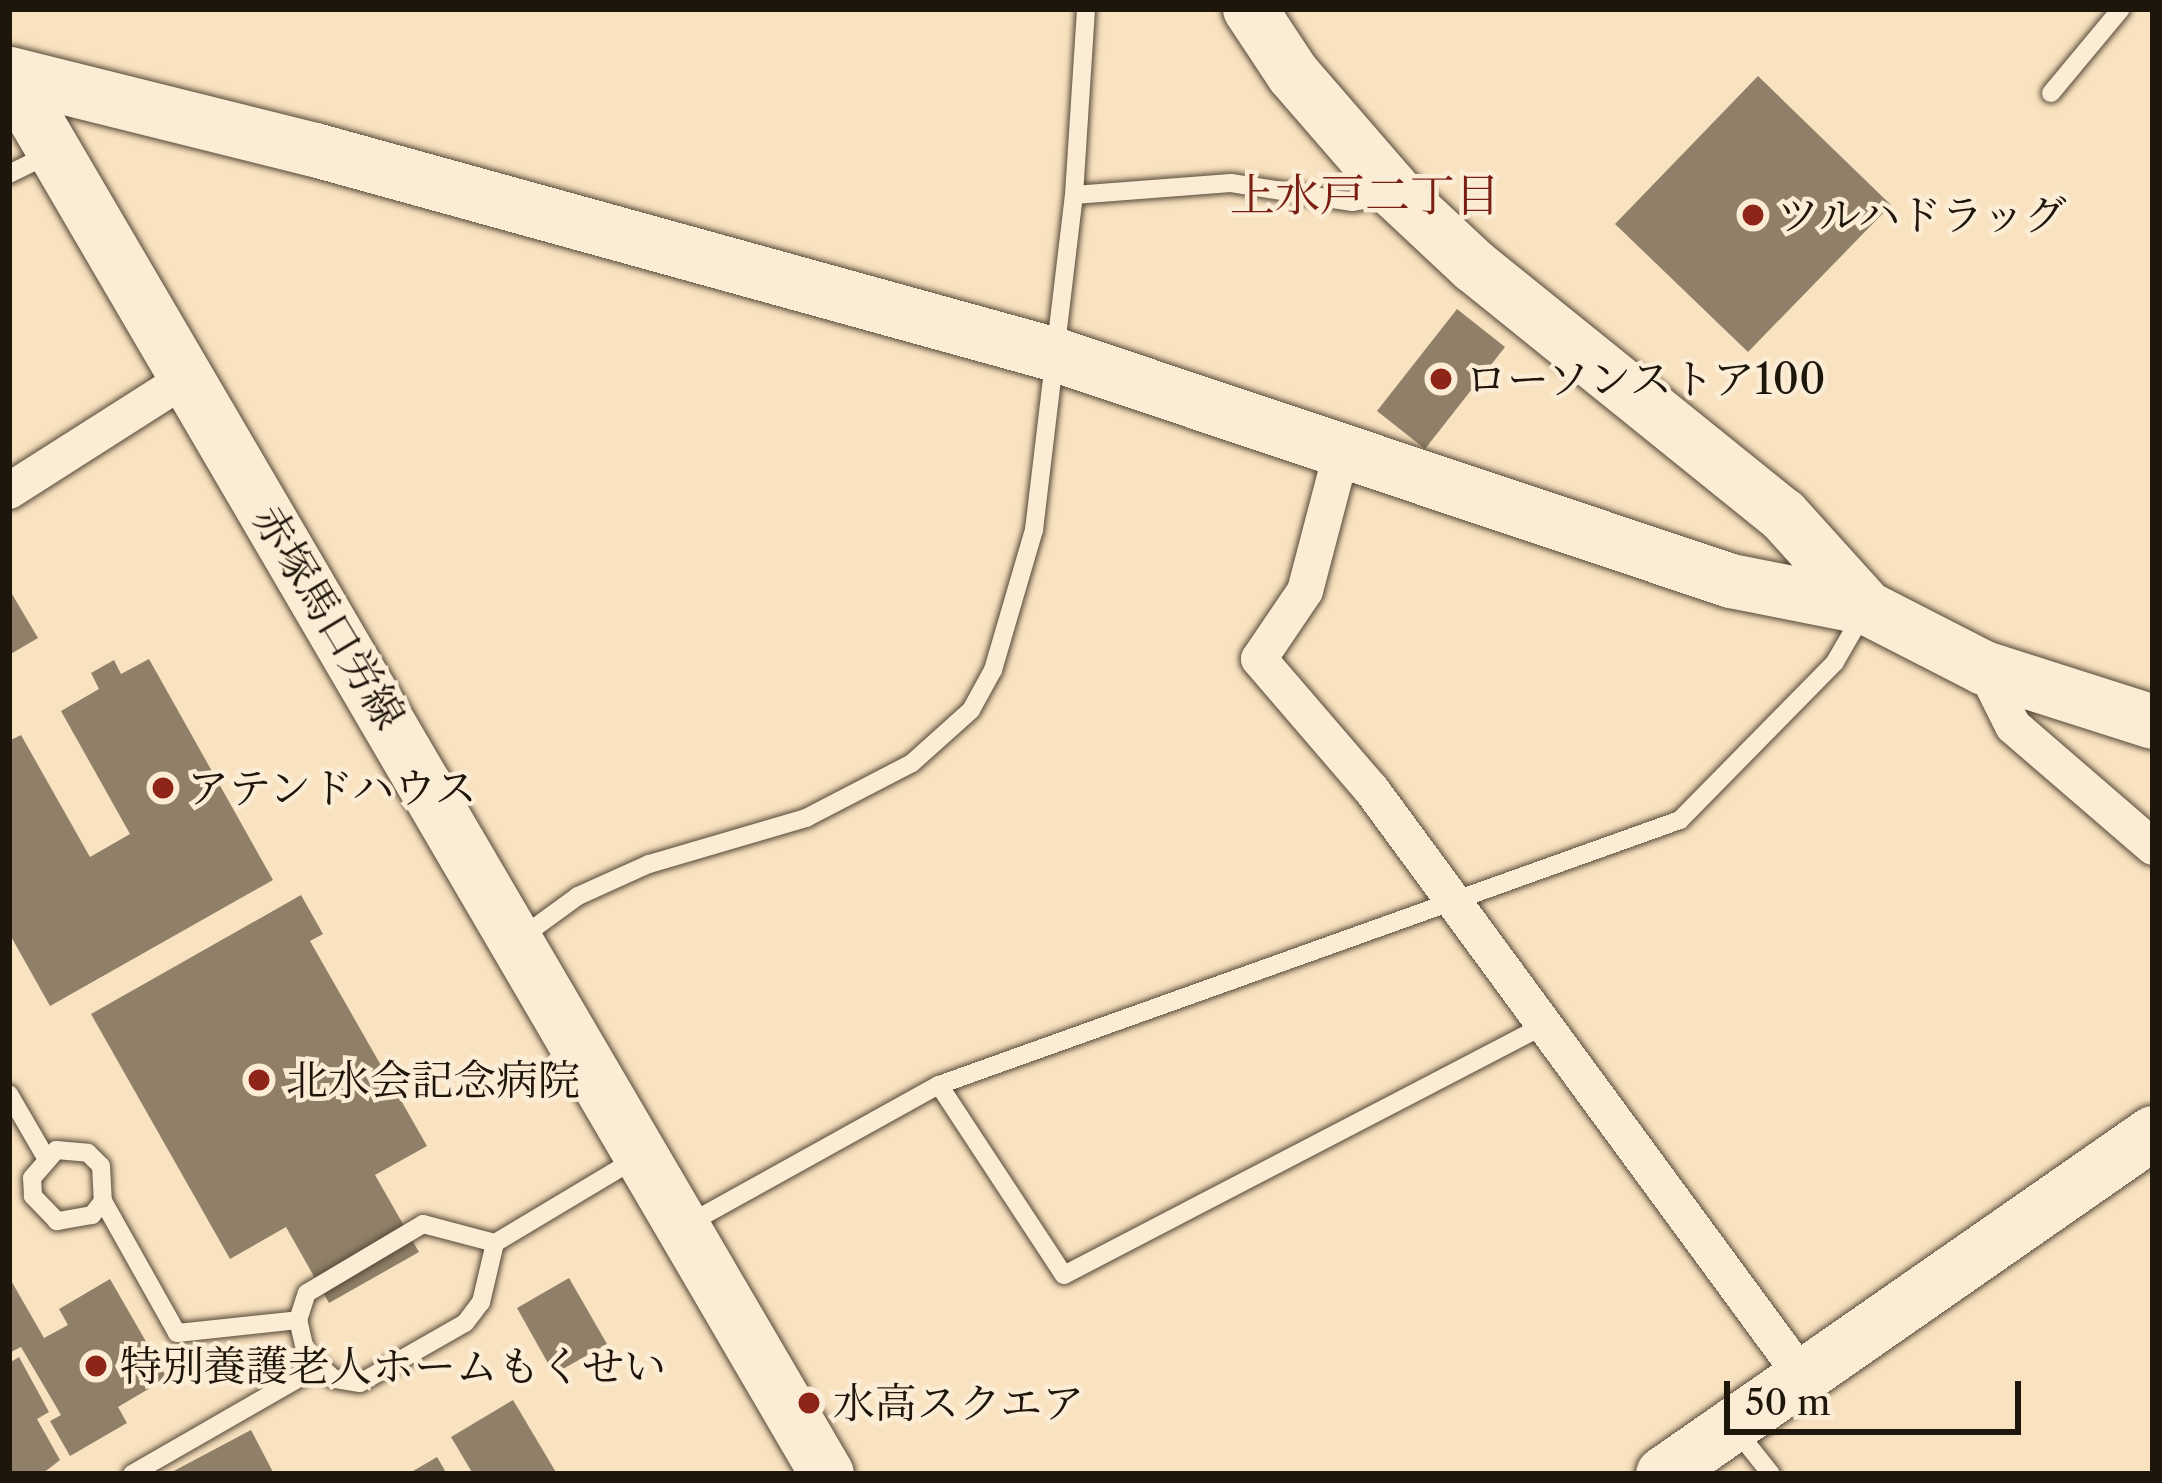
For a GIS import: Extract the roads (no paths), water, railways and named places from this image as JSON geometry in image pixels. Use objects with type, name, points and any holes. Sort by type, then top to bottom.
[{"type":"street","points":[[1250,9],[1293,74],[1397,194],[1474,266],[1783,515],[1867,608]]},
{"type":"street","points":[[9,74],[338,156],[1056,355],[1731,581],[1867,608],[1984,668],[2153,722]]},
{"type":"street","name":"赤塚馬口労線","points":[[9,74],[59,149],[826,1474]]},
{"type":"street","points":[[9,491],[188,377]]},
{"type":"street","points":[[1342,450],[1304,592],[1259,659],[1371,789],[1541,1027],[1803,1377]]},
{"type":"street","points":[[1984,668],[2013,726],[2153,847]]},
{"type":"street","points":[[1663,1474],[2153,1133]]},
{"type":"lane","points":[[519,939],[578,896],[649,864],[806,818],[941,743],[993,670],[1034,530],[1074,194],[1085,9]]},
{"type":"lane","points":[[2051,93],[2121,9]]},
{"type":"lane","points":[[9,175],[59,149]]},
{"type":"lane","points":[[1074,194],[1231,183],[1353,202],[1397,194]]},
{"type":"lane","points":[[686,1225],[939,1085],[1680,820],[1835,662],[1867,608]]},
{"type":"lane","points":[[939,1085],[1064,1275],[1541,1027]]},
{"type":"lane","points":[[9,1094],[45,1156]]},
{"type":"lane","points":[[103,1201],[76,1222],[43,1212],[32,1178],[45,1156],[71,1148],[88,1153],[101,1166],[103,1201],[177,1333],[298,1319]]},
{"type":"lane","points":[[132,1474],[316,1368],[360,1383],[465,1323],[481,1302],[494,1244],[644,1154]]},
{"type":"lane","points":[[316,1368],[298,1319],[307,1293],[423,1224],[494,1244]]},
{"type":"lane","points":[[1733,1427],[1772,1474]]},
{"type":"place","name":"ツルハドラッグ","points":[[1753,215]]},
{"type":"place","name":"ローソンストア100","points":[[1441,379]]},
{"type":"place","name":"アテンドハウス","points":[[163,788]]},
{"type":"place","name":"北水会記念病院","points":[[259,1080]]},
{"type":"place","name":"特別養護老人ホームもくせい","points":[[96,1366]]},
{"type":"place","name":"水高スクエア","points":[[809,1403]]},
{"type":"district","name":"上水戸二丁目","points":[[1365,196]]}]
